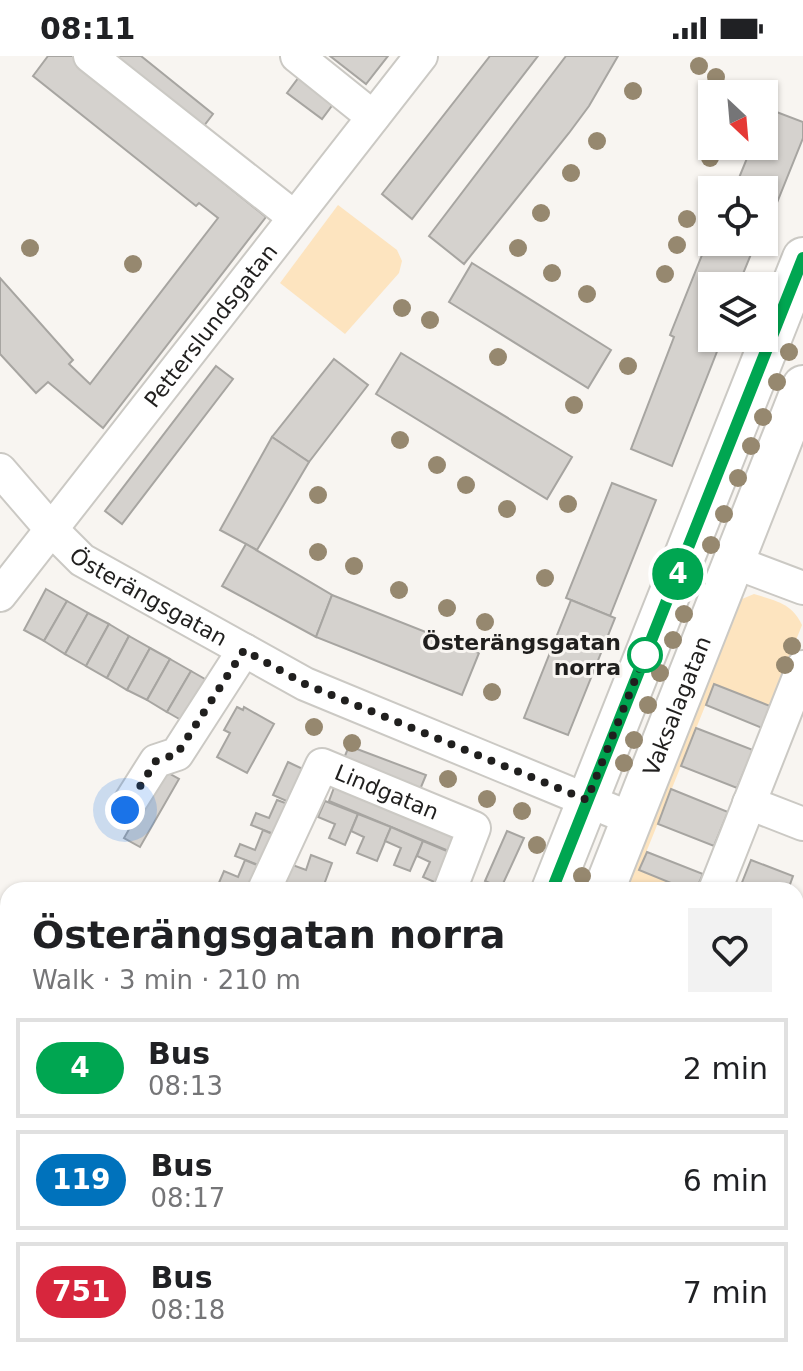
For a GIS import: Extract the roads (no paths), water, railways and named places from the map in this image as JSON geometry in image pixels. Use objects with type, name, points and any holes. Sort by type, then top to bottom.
[{"type":"main road","points":[[555,882],[803,258]]},
{"type":"main road","name":"Vaksalagatan","points":[[607,882],[803,386]]},
{"type":"street","points":[[90,56],[294,217]]},
{"type":"street","points":[[297,56],[373,117]]},
{"type":"street","name":"Petterslundsgatan","points":[[0,595],[421,56]]},
{"type":"street","name":"Österängsgatan","points":[[0,470],[82,560],[305,684],[632,819]]},
{"type":"street","points":[[734,562],[803,588]]},
{"type":"street","points":[[125,810],[156,761],[177,754],[244,650]]},
{"type":"street","points":[[718,882],[803,667]]},
{"type":"street","name":"Lindgatan","points":[[268,882],[322,765],[474,828],[453,882]]},
{"type":"street","points":[[749,803],[803,824]]},
{"type":"place","name":"Österängsgatan norra","points":[[645,655]]}]
